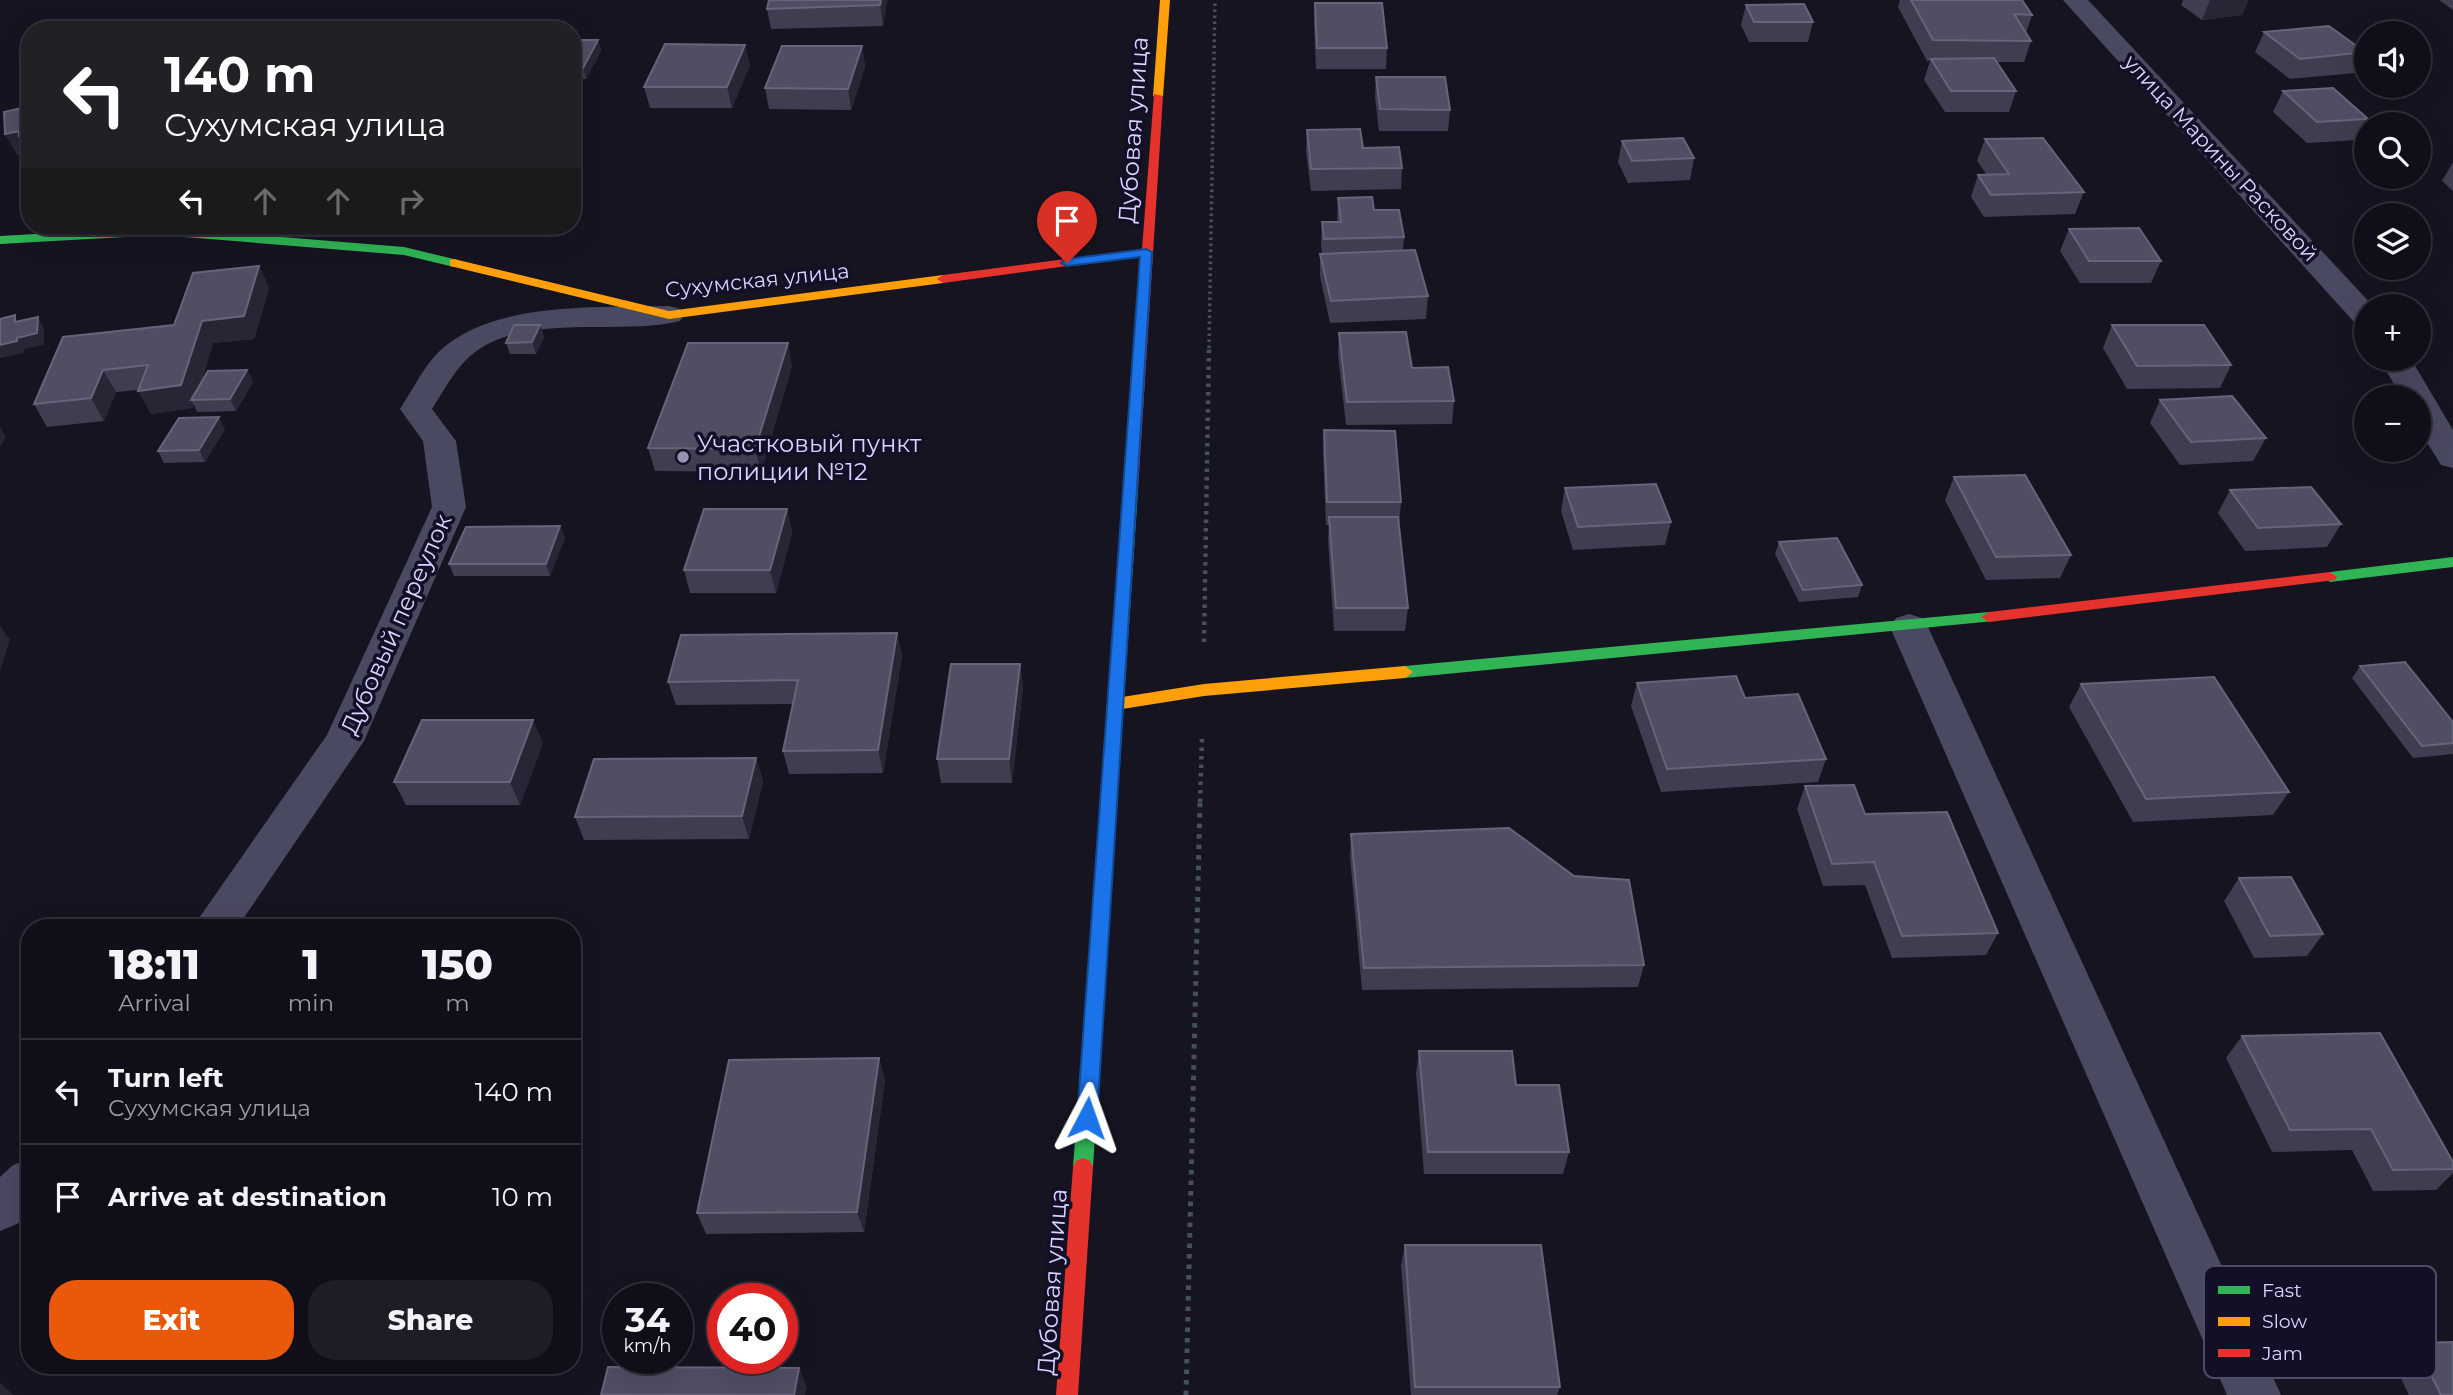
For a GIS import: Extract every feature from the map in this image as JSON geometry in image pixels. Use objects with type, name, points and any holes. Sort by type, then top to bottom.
[{"type":"street","name":"Дубовая улица","points":[[1067,1395],[1165,0]]},
{"type":"street","name":"улица Марины Расковой","points":[[2076,0],[2354,304]]},
{"type":"street","name":"Сухумская улица","points":[[0,240],[89,235]]},
{"type":"street","name":"Сухумская улица","points":[[209,235],[404,251],[669,314],[1146,252]]},
{"type":"street","name":"Дубовый переулок","points":[[219,919],[344,741],[449,507],[439,441],[416,409],[458,350],[492,331],[532,322],[669,314]]},
{"type":"street","points":[[2431,420],[2453,458]]},
{"type":"street","points":[[1116,704],[1204,690],[1909,627],[2453,562]]},
{"type":"street","points":[[1909,627],[2204,1284]]},
{"type":"street","points":[[0,1208],[21,1189]]},
{"type":"street","points":[[2246,1378],[2254,1395]]},
{"type":"building","points":[[769,0],[881,0],[880,5],[767,9]]},
{"type":"building","points":[[1911,0],[2022,0],[2032,15],[2014,14],[2031,41],[1933,40]]},
{"type":"building","points":[[1315,3],[1382,3],[1387,48],[1317,48]]},
{"type":"building","points":[[1804,4],[1813,22],[1754,22],[1746,5]]},
{"type":"building","points":[[2329,26],[2354,44],[2354,53],[2300,59],[2264,32]]},
{"type":"building","points":[[581,40],[598,40],[583,68]]},
{"type":"building","points":[[665,44],[745,45],[727,87],[644,87]]},
{"type":"building","points":[[782,46],[862,46],[848,89],[765,88]]},
{"type":"building","points":[[1994,58],[2016,91],[1951,91],[1931,59]]},
{"type":"building","points":[[1376,77],[1445,77],[1450,110],[1380,109]]},
{"type":"building","points":[[2333,88],[2360,112],[2354,112],[2354,120],[2317,122],[2283,91]]},
{"type":"building","points":[[21,108],[21,136],[19,131],[5,134],[4,112]]},
{"type":"building","points":[[1360,129],[1363,148],[1399,147],[1402,168],[1311,169],[1307,130]]},
{"type":"building","points":[[1683,138],[1694,158],[1632,161],[1622,141]]},
{"type":"building","points":[[2043,138],[2084,192],[1991,195],[1978,175],[2009,174],[1985,139]]},
{"type":"building","points":[[1372,197],[1374,210],[1399,210],[1404,237],[1324,239],[1322,222],[1341,222],[1338,198]]},
{"type":"building","points":[[2139,228],[2161,261],[2089,261],[2069,229]]},
{"type":"building","points":[[1415,250],[1428,296],[1331,301],[1320,254]]},
{"type":"building","points":[[259,266],[244,316],[202,321],[181,385],[138,391],[148,365],[103,370],[91,398],[34,404],[63,337],[174,325],[193,273]]},
{"type":"building","points":[[15,315],[15,322],[38,317],[37,333],[0,345],[0,319]]},
{"type":"building","points":[[514,325],[540,325],[532,342],[506,343]]},
{"type":"building","points":[[2112,325],[2204,325],[2231,365],[2137,366]]},
{"type":"building","points":[[1406,332],[1412,368],[1448,367],[1454,401],[1347,402],[1339,333]]},
{"type":"building","points":[[688,343],[788,343],[755,449],[648,448]]},
{"type":"building","points":[[247,370],[230,399],[191,400],[208,371]]},
{"type":"building","points":[[2232,396],[2266,438],[2191,442],[2160,400]]},
{"type":"building","points":[[219,417],[199,450],[158,451],[179,418]]},
{"type":"building","points":[[1324,430],[1395,431],[1401,502],[1327,502]]},
{"type":"building","points":[[2025,475],[2071,555],[1996,557],[1954,477]]},
{"type":"building","points":[[1656,484],[1671,522],[1578,527],[1565,488]]},
{"type":"building","points":[[2311,487],[2341,524],[2258,528],[2230,490]]},
{"type":"building","points":[[704,509],[787,509],[770,570],[684,570]]},
{"type":"building","points":[[1329,517],[1398,517],[1408,608],[1336,608]]},
{"type":"building","points":[[560,526],[546,564],[449,564],[466,527]]},
{"type":"building","points":[[1837,538],[1862,585],[1803,590],[1779,542]]},
{"type":"building","points":[[897,633],[878,750],[783,751],[798,680],[668,682],[681,635]]},
{"type":"building","points":[[2405,662],[2453,722],[2453,743],[2422,746],[2360,666]]},
{"type":"building","points":[[951,664],[1020,664],[1009,759],[937,759]]},
{"type":"building","points":[[1736,676],[1745,698],[1798,694],[1826,759],[1667,769],[1637,683]]},
{"type":"building","points":[[2214,677],[2289,792],[2146,799],[2081,684]]},
{"type":"building","points":[[422,720],[533,720],[510,782],[394,782]]},
{"type":"building","points":[[756,758],[742,816],[575,817],[594,759]]},
{"type":"building","points":[[1854,785],[1865,814],[1947,812],[1998,933],[1902,936],[1874,862],[1832,864],[1805,786]]},
{"type":"building","points":[[1509,828],[1574,876],[1629,880],[1644,965],[1364,968],[1351,834]]},
{"type":"building","points":[[2291,877],[2323,934],[2270,936],[2239,878]]},
{"type":"building","points":[[2380,1033],[2453,1162],[2453,1169],[2393,1170],[2371,1129],[2290,1130],[2242,1036]]},
{"type":"building","points":[[1419,1051],[1512,1051],[1516,1085],[1559,1085],[1569,1152],[1428,1152]]},
{"type":"building","points":[[879,1058],[857,1212],[697,1213],[729,1060]]},
{"type":"building","points":[[1405,1245],[1541,1245],[1560,1387],[1415,1387]]},
{"type":"building","points":[[2436,1342],[2453,1342],[2453,1395],[2441,1395],[2432,1378],[2436,1378]]},
{"type":"building","points":[[693,1367],[707,1368],[707,1374],[798,1374],[794,1395],[601,1395],[606,1374],[693,1374]]},
{"type":"traffic: fast","points":[[0,240],[89,235]]},
{"type":"traffic: fast","points":[[209,235],[404,251],[454,263]]},
{"type":"traffic: fast","points":[[1083,1167],[1131,490]]},
{"type":"traffic: fast","points":[[2330,577],[2453,562]]},
{"type":"traffic: fast","points":[[1405,672],[1989,617]]},
{"type":"traffic: slow","points":[[1158,96],[1165,0]]},
{"type":"traffic: slow","points":[[454,263],[669,315],[943,279]]},
{"type":"traffic: slow","points":[[1116,704],[1204,690],[1405,672]]},
{"type":"traffic: jam","points":[[1131,490],[1158,96]]},
{"type":"traffic: jam","points":[[943,279],[1146,252]]},
{"type":"traffic: jam","points":[[1989,617],[2330,577]]},
{"type":"traffic: jam","points":[[1067,1395],[1083,1167]]},
{"type":"place","name":"Участковый пункт полиции №12","points":[[683,457]]},
{"type":"route","points":[[1067,263],[1146,252],[1087,1118]]}]
